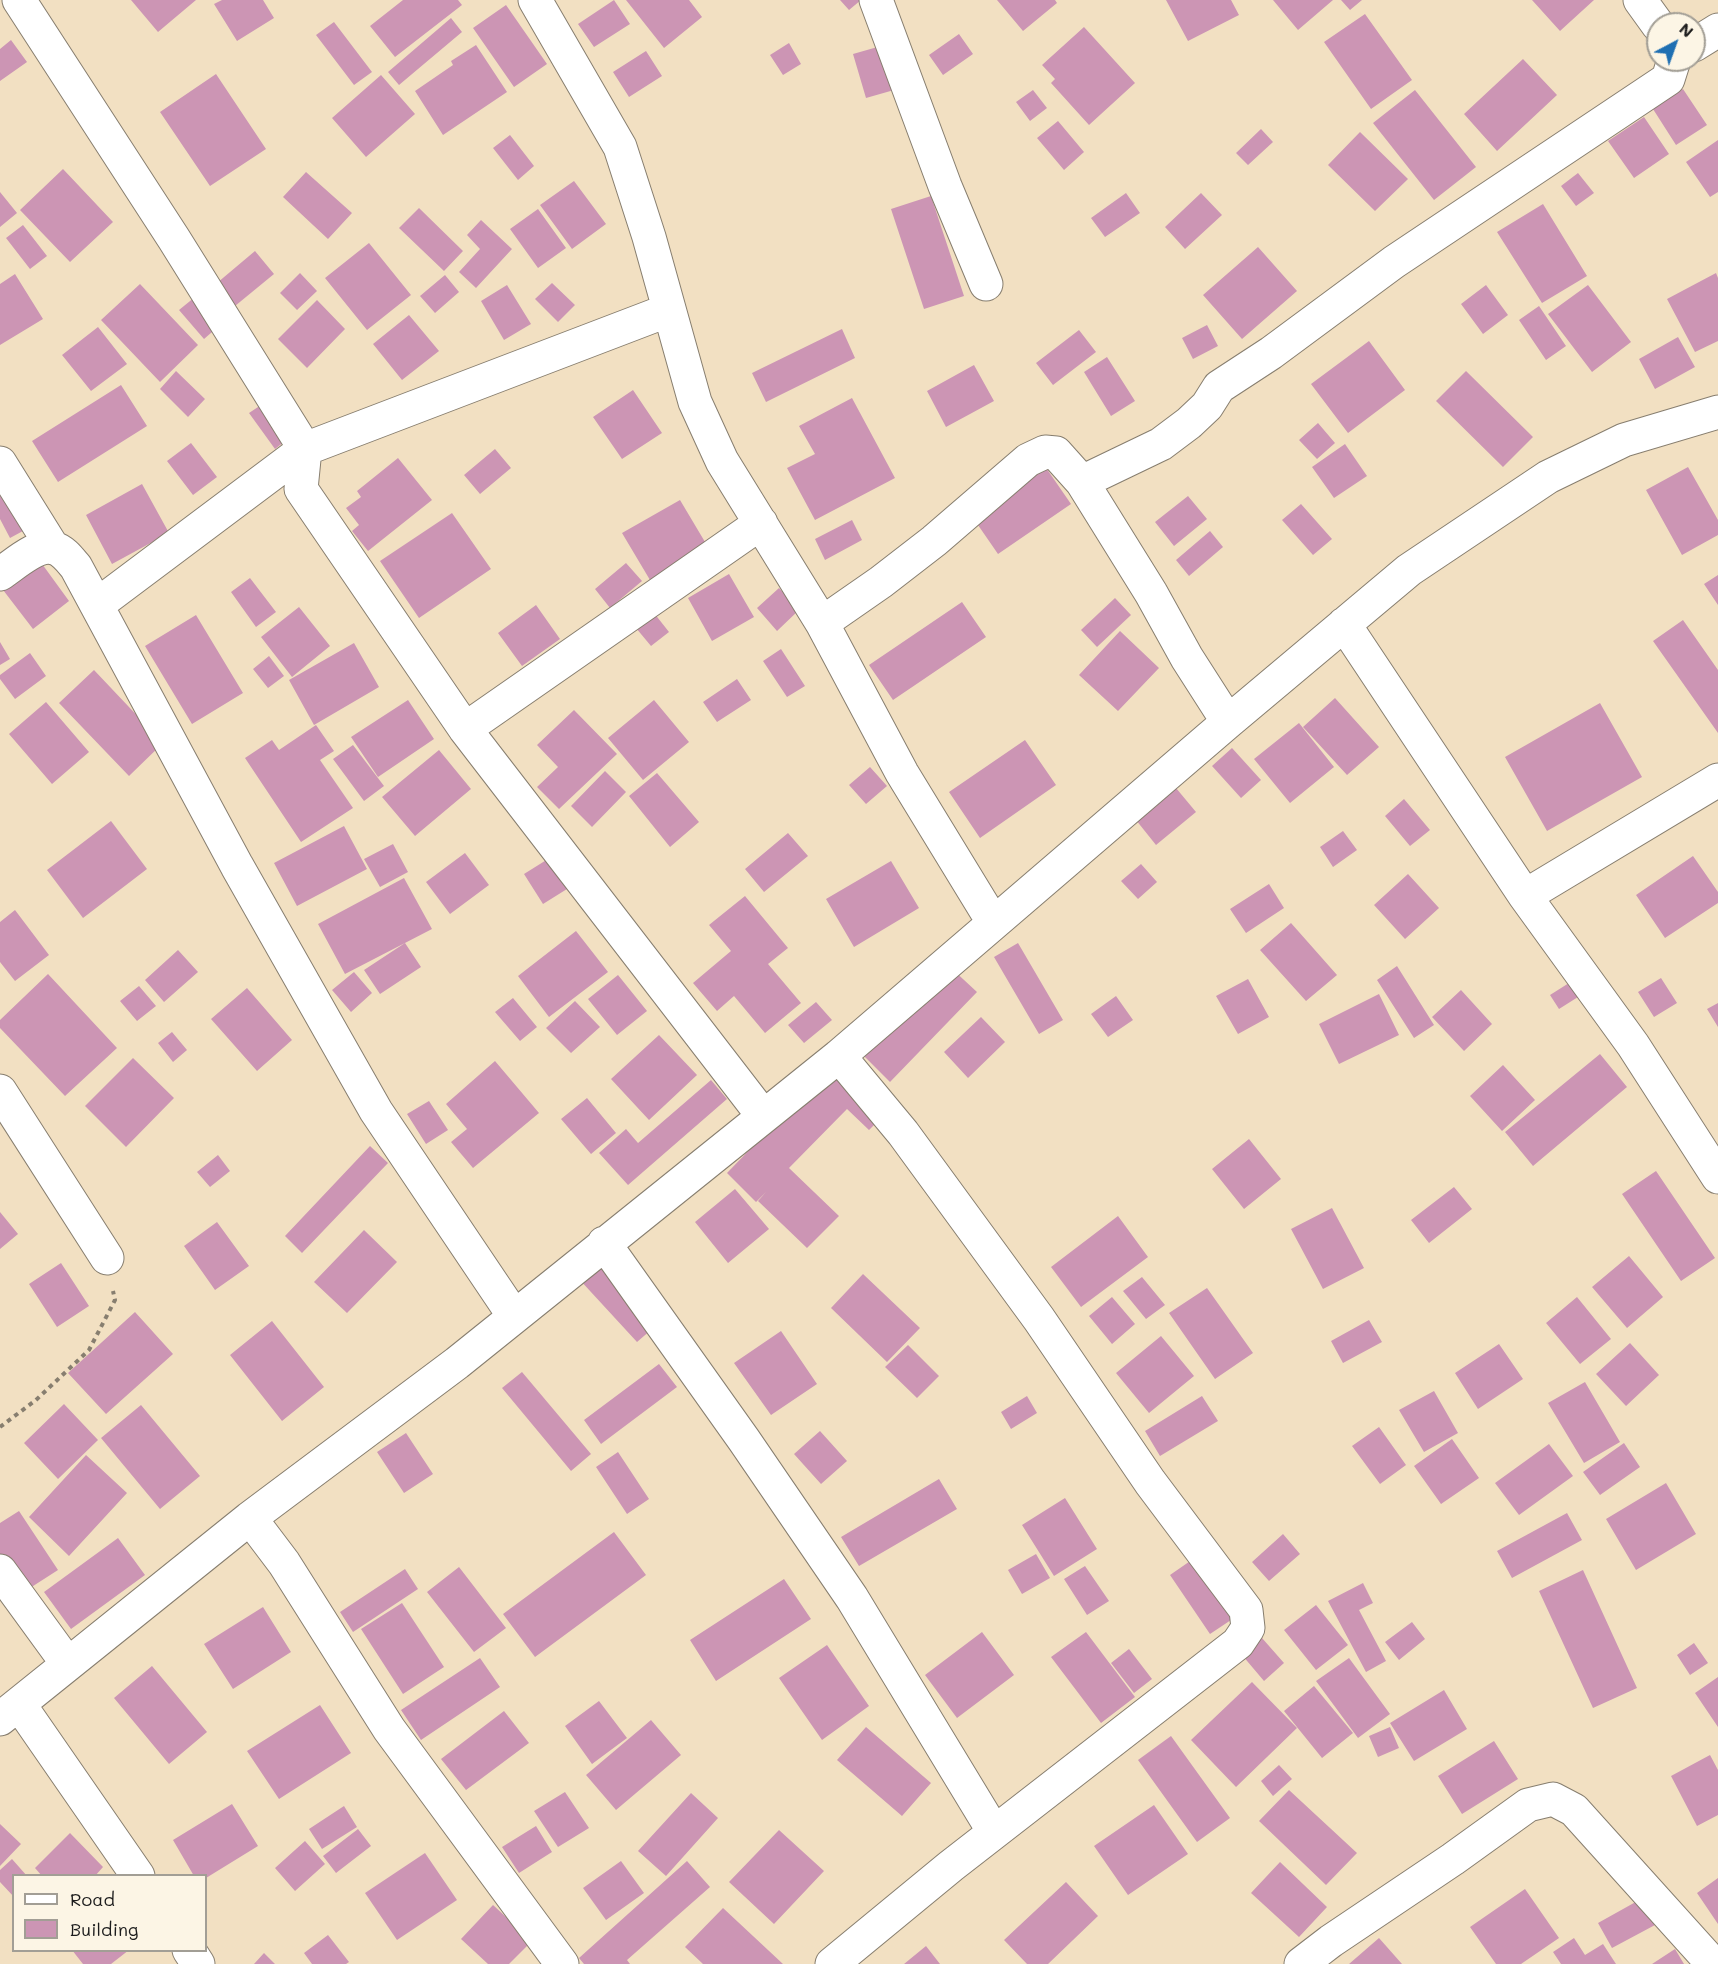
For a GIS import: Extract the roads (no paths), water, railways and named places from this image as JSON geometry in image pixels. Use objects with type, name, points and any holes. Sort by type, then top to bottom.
[{"type":"street","points":[[19,0],[174,239],[305,449],[301,489],[465,729],[754,1104]]},
{"type":"street","points":[[535,0],[620,147],[695,402],[722,461],[822,623],[902,773],[993,922]]},
{"type":"street","points":[[876,0],[945,186],[986,284]]},
{"type":"street","points":[[1082,482],[1161,444],[1189,423],[1207,405],[1219,387],[1271,353],[1422,243],[1668,79],[1670,72]]},
{"type":"street","points":[[97,605],[305,449],[669,310]]},
{"type":"street","points":[[137,1874],[9,1712],[67,1663],[250,1518],[457,1363],[839,1056],[993,922],[1409,570],[1548,477],[1624,440],[1718,412]]},
{"type":"street","points":[[822,623],[934,541],[1028,459],[1045,452],[1056,453],[1082,482],[1228,722]]},
{"type":"street","points":[[0,463],[53,548],[64,554],[76,567],[237,867],[376,1111],[514,1316]]},
{"type":"street","points":[[465,729],[760,524]]},
{"type":"street","points":[[0,574],[38,549],[53,548]]},
{"type":"street","points":[[1344,624],[1525,896],[1633,1045],[1707,1136],[1718,1177]]},
{"type":"street","points":[[1525,896],[1718,780]]},
{"type":"street","points":[[832,1964],[994,1832],[1238,1643],[1248,1629],[1246,1610],[1150,1482],[1019,1291],[903,1134],[839,1056]]},
{"type":"street","points":[[0,1091],[107,1258]]},
{"type":"street","points":[[604,1243],[744,1440],[852,1598],[994,1832]]},
{"type":"street","points":[[250,1518],[284,1563],[389,1729],[562,1964]]},
{"type":"street","points":[[0,1571],[67,1663]]},
{"type":"street","points":[[1301,1964],[1528,1805],[1553,1799],[1574,1810],[1713,1964]]}]
